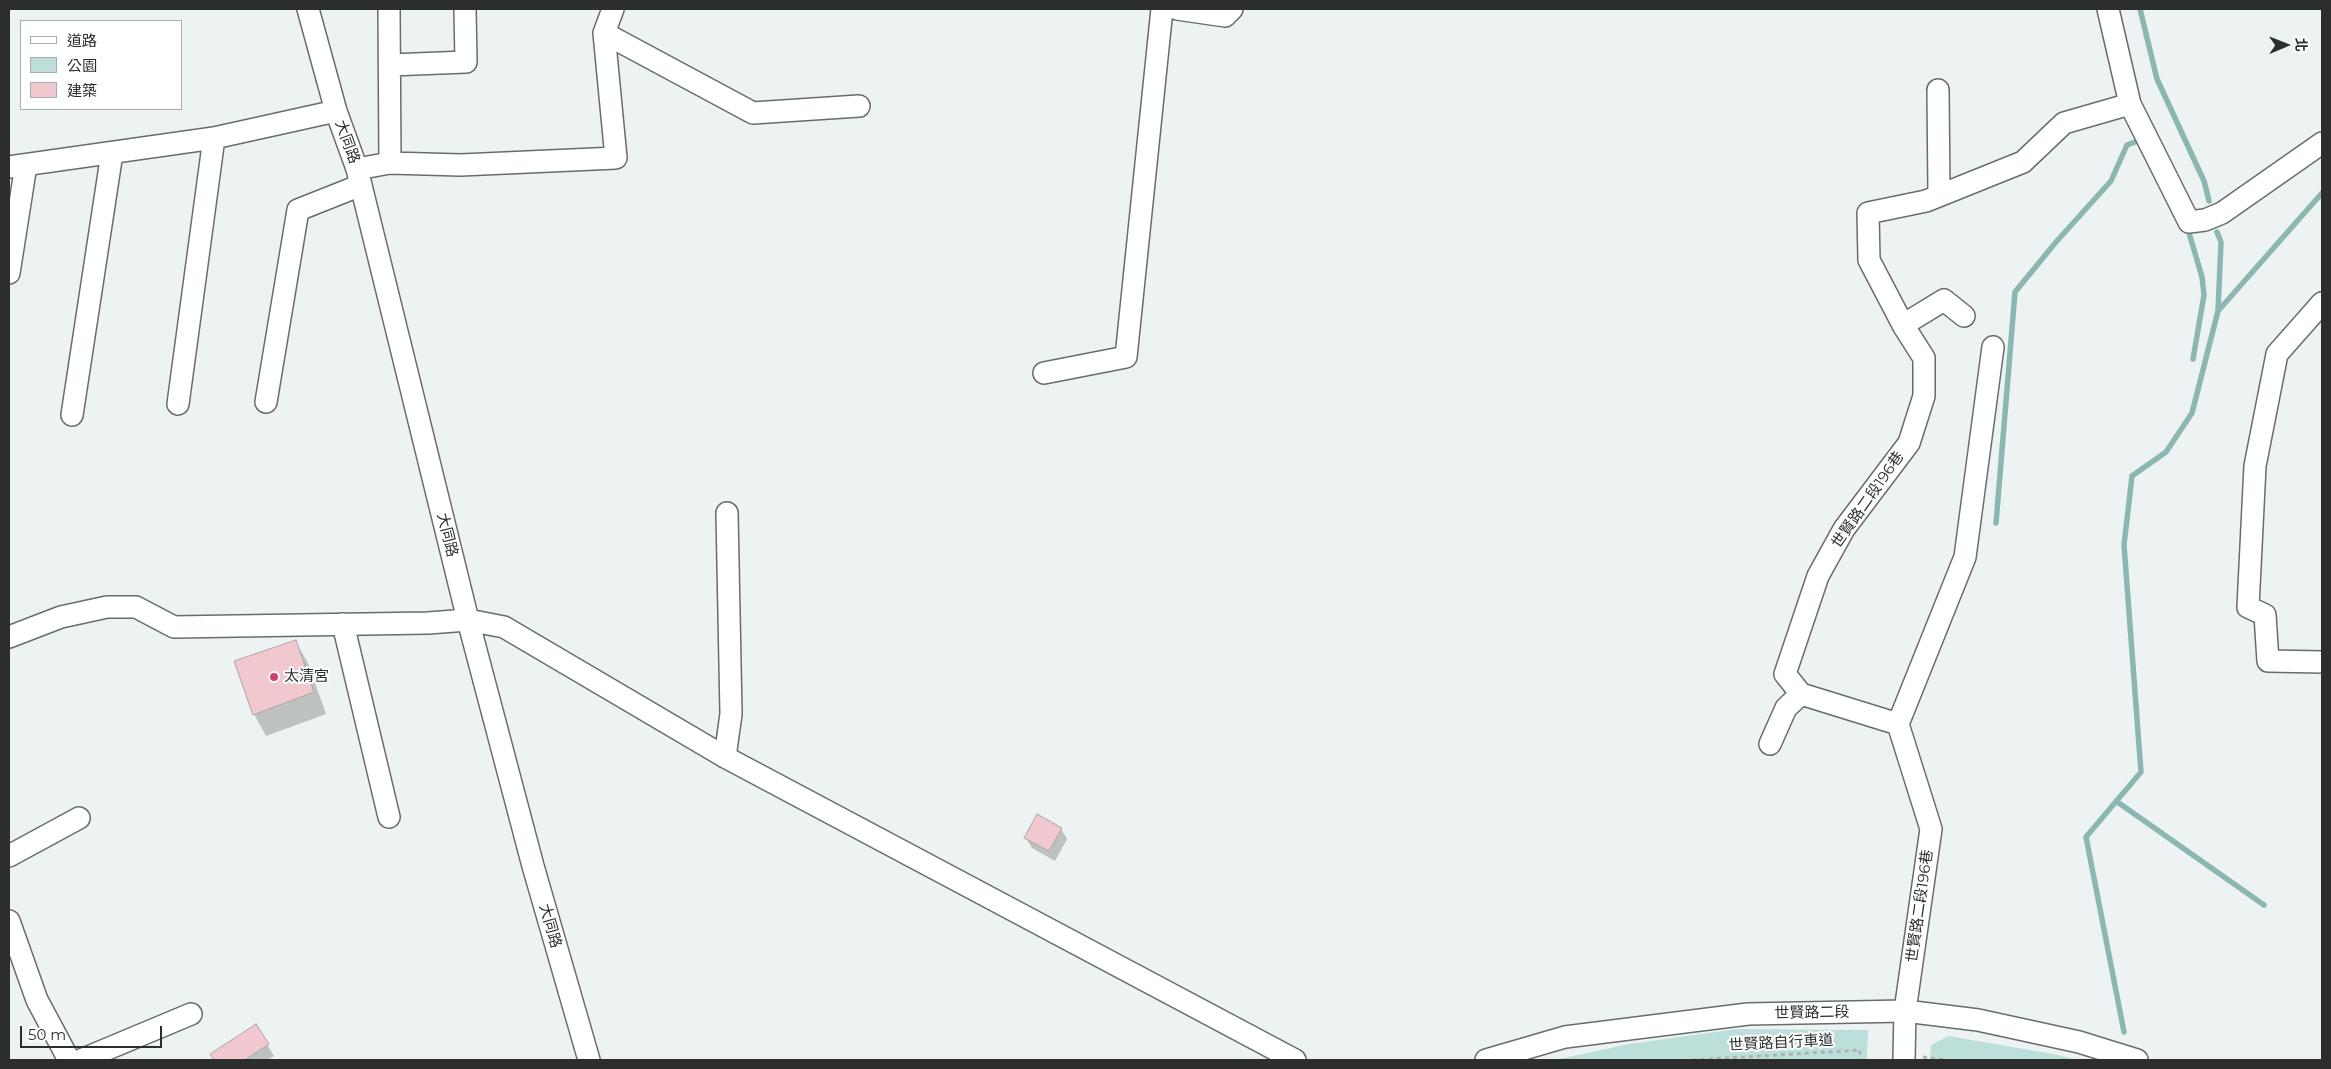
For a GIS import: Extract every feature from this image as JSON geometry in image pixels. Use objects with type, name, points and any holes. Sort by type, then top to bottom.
[{"type":"street","name":"大同路","points":[[308,9],[336,111],[359,177],[468,620],[533,866],[589,1060]]},
{"type":"street","points":[[389,9],[390,163]]},
{"type":"street","points":[[390,65],[466,62],[466,9]]},
{"type":"street","points":[[266,402],[298,210],[359,177],[390,163],[461,165],[616,158],[604,33],[614,9]]},
{"type":"street","points":[[1044,374],[1126,357],[1162,9]]},
{"type":"street","points":[[1177,9],[1225,16],[1232,9]]},
{"type":"street","points":[[2108,9],[2130,104],[2189,222],[2205,220],[2222,213],[2322,143]]},
{"type":"street","points":[[604,33],[753,113],[859,106]]},
{"type":"street","points":[[1938,90],[1939,195]]},
{"type":"street","name":"世賢路二段196巷","points":[[1801,694],[1785,674],[1818,576],[1844,528],[1909,443],[1924,396],[1924,358],[1903,325],[1869,260],[1868,214],[1926,201],[2023,162],[2064,123],[2130,104]]},
{"type":"street","points":[[9,273],[17,166],[214,138],[336,111]]},
{"type":"street","points":[[178,404],[214,138]]},
{"type":"street","points":[[72,415],[112,153]]},
{"type":"street","points":[[1903,325],[1944,300],[1964,316]]},
{"type":"street","points":[[2322,303],[2276,354],[2255,466],[2248,607],[2265,615],[2268,661],[2322,662]]},
{"type":"street","points":[[1770,744],[1786,708],[1801,694],[1898,724],[1965,557],[1993,347]]},
{"type":"street","points":[[725,758],[731,714],[727,513]]},
{"type":"street","points":[[9,637],[61,617],[107,607],[136,606],[174,627],[428,623],[468,620],[504,627],[725,758],[1295,1060]]},
{"type":"street","points":[[343,624],[389,817]]},
{"type":"street","name":"世賢路二段196巷","points":[[1898,724],[1932,829],[1905,1011],[1904,1060]]},
{"type":"street","points":[[9,856],[79,818]]},
{"type":"street","points":[[9,921],[37,1000],[69,1060]]},
{"type":"street","name":"世賢路二段","points":[[1486,1060],[1565,1037],[1748,1014],[1905,1011],[1978,1020],[2080,1042],[2137,1060]]},
{"type":"street","points":[[81,1060],[191,1014]]},
{"type":"path","name":"世賢路自行車道","points":[[1693,1060],[1860,1050],[1859,1060]]},
{"type":"path","points":[[1919,1060],[1919,1056],[1945,1060]]},
{"type":"green space","points":[[1737,1029],[1868,1030],[1867,1060],[1555,1060],[1629,1044]]},
{"type":"green space","points":[[1948,1036],[2078,1060],[1930,1060],[1931,1045]]},
{"type":"building","name":"太清宮","points":[[296,640],[314,692],[253,715],[234,661]]},
{"type":"building","points":[[1037,814],[1062,828],[1049,851],[1024,838]]},
{"type":"building","points":[[256,1024],[269,1044],[245,1060],[214,1060],[210,1054]]},
{"type":"waterway","points":[[2140,9],[2157,79],[2204,181],[2209,201]]},
{"type":"waterway","points":[[1996,523],[2015,292],[2056,242],[2111,181],[2127,145],[2143,139]]},
{"type":"waterway","points":[[2124,1032],[2086,837],[2141,772],[2124,545],[2132,476],[2166,452],[2192,413],[2218,311],[2322,193]]},
{"type":"waterway","points":[[2187,226],[2202,277],[2204,295],[2193,359]]},
{"type":"waterway","points":[[2217,232],[2221,242],[2218,311]]},
{"type":"waterway","points":[[2116,801],[2264,905]]},
{"type":"place","name":"太清宮","points":[[274,677]]}]
